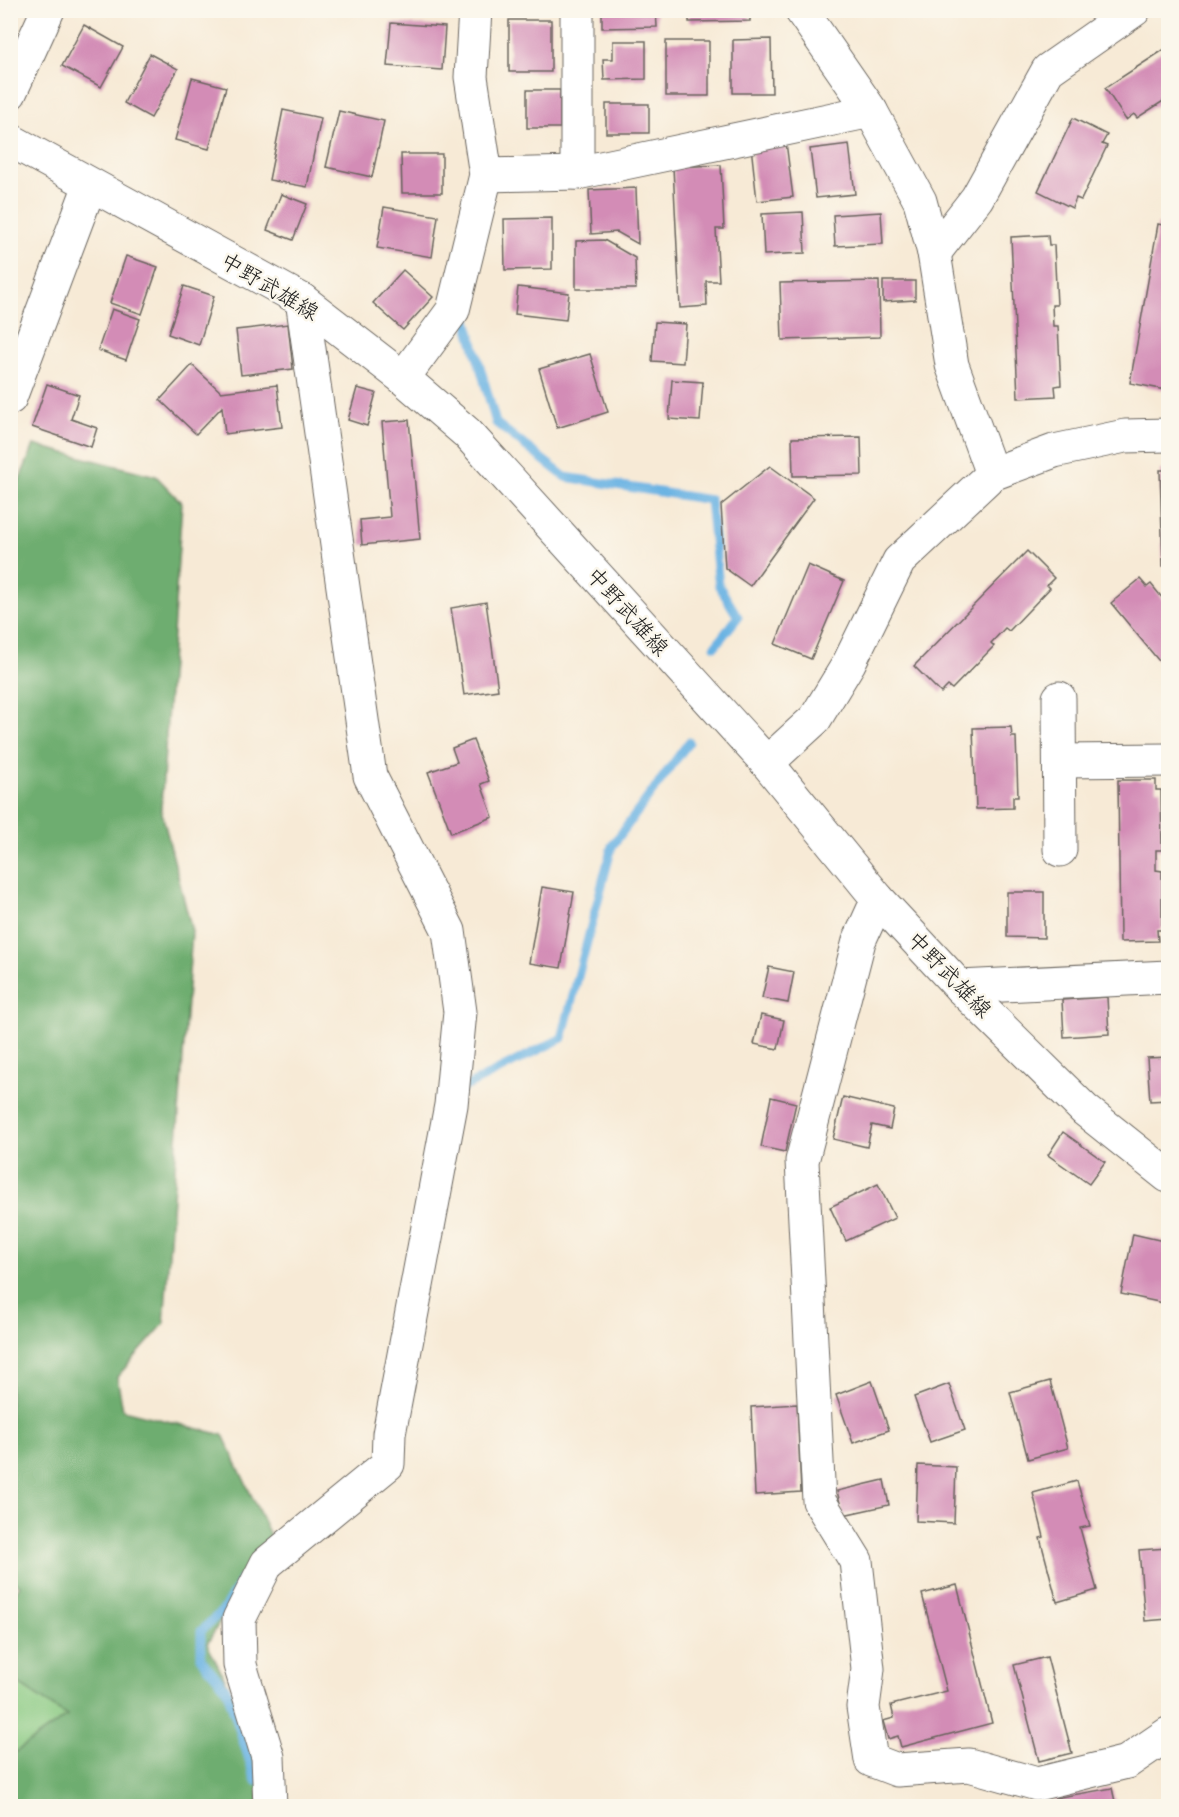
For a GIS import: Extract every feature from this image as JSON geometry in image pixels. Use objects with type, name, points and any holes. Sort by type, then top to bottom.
[{"type":"street","points":[[10,93],[48,10]]},
{"type":"street","points":[[403,378],[453,310],[486,175],[471,77],[475,10]]},
{"type":"street","points":[[577,173],[578,10]]},
{"type":"street","points":[[801,10],[871,111],[921,201],[934,253],[952,365],[992,474]]},
{"type":"street","points":[[934,253],[977,198],[1048,70],[1134,10]]},
{"type":"street","points":[[486,175],[577,173],[871,111]]},
{"type":"street","name":"中野武雄線","points":[[10,140],[302,300],[403,378],[467,433],[767,763],[878,899],[960,987],[1085,1110],[1168,1176]]},
{"type":"street","points":[[10,398],[90,185]]},
{"type":"street","points":[[270,1806],[268,1757],[240,1665],[239,1619],[267,1563],[389,1449],[451,1105],[459,1012],[449,931],[370,776],[302,300]]},
{"type":"street","points":[[767,763],[815,719],[849,663],[899,561],[992,474],[1054,451],[1125,436],[1168,435]]},
{"type":"street","points":[[1059,698],[1060,850]]},
{"type":"street","points":[[1059,761],[1168,760]]},
{"type":"street","points":[[878,899],[859,941],[802,1161],[819,1502],[856,1561],[868,1669],[864,1707],[871,1760],[897,1770],[969,1765],[1037,1784],[1126,1762],[1168,1734]]},
{"type":"street","points":[[960,987],[1168,977]]},
{"type":"green space","points":[[34,445],[156,476],[182,503],[161,809],[192,931],[164,1324],[117,1377],[123,1410],[223,1435],[270,1535],[207,1644],[255,1737],[260,1806],[11,1806],[10,1756],[67,1716],[10,1678],[11,1599],[20,1585],[10,1580],[10,502]]},
{"type":"green space","points":[[10,1678],[67,1716],[11,1755],[10,1755]]},
{"type":"building","points":[[602,10],[656,10],[657,27],[602,28]]},
{"type":"building","points":[[689,10],[750,10],[750,21],[689,22]]},
{"type":"building","points":[[509,20],[551,20],[551,72],[509,72]]},
{"type":"building","points":[[391,23],[445,27],[442,70],[387,66]]},
{"type":"building","points":[[84,25],[123,47],[101,87],[62,66]]},
{"type":"building","points":[[771,39],[772,93],[733,93],[733,40]]},
{"type":"building","points":[[613,41],[646,41],[646,79],[604,80],[603,59],[613,59]]},
{"type":"building","points":[[666,41],[709,41],[709,96],[666,96]]},
{"type":"building","points":[[1168,47],[1168,98],[1137,118],[1134,114],[1126,120],[1105,88]]},
{"type":"building","points":[[150,54],[178,69],[151,118],[124,103]]},
{"type":"building","points":[[192,78],[226,87],[209,149],[175,140]]},
{"type":"building","points":[[527,90],[560,90],[560,128],[527,128]]},
{"type":"building","points":[[606,104],[649,104],[649,133],[606,133]]},
{"type":"building","points":[[283,110],[321,118],[307,187],[269,180]]},
{"type":"building","points":[[339,111],[384,121],[372,177],[326,167]]},
{"type":"building","points":[[1073,118],[1107,135],[1102,144],[1107,146],[1081,200],[1076,198],[1072,208],[1038,191]]},
{"type":"building","points":[[786,142],[793,197],[757,201],[751,146]]},
{"type":"building","points":[[849,144],[855,194],[816,198],[810,149]]},
{"type":"building","points":[[401,154],[442,154],[442,193],[402,193]]},
{"type":"building","points":[[721,165],[724,229],[716,229],[719,281],[706,281],[707,306],[680,308],[673,167]]},
{"type":"building","points":[[636,188],[638,244],[617,232],[591,234],[589,190]]},
{"type":"building","points":[[281,194],[307,204],[293,240],[267,230]]},
{"type":"building","points":[[384,207],[438,216],[432,257],[377,248]]},
{"type":"building","points":[[803,212],[805,253],[764,255],[762,214]]},
{"type":"building","points":[[881,212],[883,244],[835,246],[833,215]]},
{"type":"building","points":[[552,218],[552,269],[505,270],[504,219]]},
{"type":"building","points":[[1158,224],[1168,226],[1168,380],[1166,390],[1130,383]]},
{"type":"building","points":[[1048,235],[1049,245],[1054,245],[1057,305],[1052,305],[1053,326],[1058,326],[1061,385],[1055,386],[1056,396],[1018,398],[1011,237]]},
{"type":"building","points":[[604,240],[635,258],[636,289],[576,289],[576,241]]},
{"type":"building","points":[[126,256],[158,267],[142,314],[110,303]]},
{"type":"building","points":[[403,270],[433,297],[403,330],[373,303]]},
{"type":"building","points":[[879,281],[880,337],[782,340],[780,283]]},
{"type":"building","points":[[883,281],[915,281],[915,300],[883,302]]},
{"type":"building","points":[[184,286],[214,296],[199,345],[168,334]]},
{"type":"building","points":[[518,287],[569,293],[566,320],[515,314]]},
{"type":"building","points":[[112,309],[140,319],[126,360],[98,350]]},
{"type":"building","points":[[655,322],[686,324],[683,363],[652,361]]},
{"type":"building","points":[[288,324],[293,369],[241,375],[236,330]]},
{"type":"building","points":[[590,354],[608,412],[557,428],[539,369]]},
{"type":"building","points":[[192,365],[221,392],[277,385],[282,427],[225,434],[222,407],[196,434],[160,400]]},
{"type":"building","points":[[672,380],[703,382],[700,421],[669,419]]},
{"type":"building","points":[[47,384],[79,395],[71,419],[97,428],[91,447],[32,427]]},
{"type":"building","points":[[357,388],[376,393],[367,426],[348,420]]},
{"type":"building","points":[[409,420],[420,539],[362,545],[360,520],[390,517],[382,422]]},
{"type":"building","points":[[861,437],[862,475],[793,476],[792,438]]},
{"type":"building","points":[[770,466],[814,498],[750,586],[725,568],[721,505]]},
{"type":"building","points":[[1160,470],[1168,470],[1168,566],[1163,566]]},
{"type":"building","points":[[1027,551],[1054,578],[1047,585],[1050,588],[1009,631],[1005,628],[991,643],[994,646],[952,689],[948,686],[941,693],[914,666]]},
{"type":"building","points":[[808,565],[844,581],[811,659],[775,644]]},
{"type":"building","points":[[1140,579],[1147,587],[1151,584],[1168,605],[1168,672],[1111,603]]},
{"type":"building","points":[[486,602],[498,690],[464,695],[451,608]]},
{"type":"building","points":[[1011,727],[1012,737],[1016,737],[1018,797],[1013,797],[1013,808],[976,809],[973,728]]},
{"type":"building","points":[[473,740],[489,781],[481,784],[493,817],[451,833],[428,772],[457,762],[452,748]]},
{"type":"building","points":[[1118,780],[1156,780],[1156,790],[1161,790],[1162,850],[1156,850],[1156,870],[1162,871],[1162,930],[1157,930],[1158,941],[1120,942]]},
{"type":"building","points":[[542,887],[574,892],[561,968],[529,963]]},
{"type":"building","points":[[1007,892],[1044,892],[1044,938],[1007,937]]},
{"type":"building","points":[[769,967],[794,972],[788,1003],[762,998]]},
{"type":"building","points":[[1107,997],[1109,1034],[1064,1037],[1062,1000]]},
{"type":"building","points":[[761,1015],[784,1020],[778,1049],[754,1044]]},
{"type":"building","points":[[1168,1057],[1168,1100],[1150,1101],[1147,1058]]},
{"type":"building","points":[[771,1097],[796,1103],[785,1152],[761,1147]]},
{"type":"building","points":[[843,1097],[894,1109],[890,1129],[872,1125],[867,1147],[833,1139]]},
{"type":"building","points":[[1063,1132],[1105,1162],[1089,1184],[1048,1155]]},
{"type":"building","points":[[878,1184],[895,1218],[846,1241],[830,1207]]},
{"type":"building","points":[[1133,1234],[1168,1242],[1168,1304],[1121,1294]]},
{"type":"building","points":[[872,1381],[889,1430],[853,1443],[836,1395]]},
{"type":"building","points":[[1050,1381],[1068,1448],[1028,1459],[1010,1392]]},
{"type":"building","points":[[949,1384],[965,1430],[930,1442],[914,1397]]},
{"type":"building","points":[[797,1404],[801,1492],[755,1495],[751,1407]]},
{"type":"building","points":[[918,1465],[956,1467],[954,1523],[916,1521]]},
{"type":"building","points":[[884,1480],[889,1505],[843,1515],[837,1491]]},
{"type":"building","points":[[1077,1481],[1090,1526],[1080,1528],[1097,1590],[1057,1602],[1040,1538],[1044,1537],[1033,1493]]},
{"type":"building","points":[[1168,1548],[1168,1619],[1145,1621],[1139,1550]]},
{"type":"building","points":[[957,1585],[992,1723],[901,1747],[898,1736],[888,1739],[883,1721],[894,1718],[891,1705],[947,1691],[922,1594]]},
{"type":"building","points":[[1047,1657],[1072,1753],[1039,1761],[1014,1665]]},
{"type":"building","points":[[1112,1788],[1116,1806],[1057,1806],[1055,1798]]},
{"type":"waterway","points":[[464,310],[496,423],[565,477],[710,500],[719,586],[738,617],[715,646]]},
{"type":"waterway","points":[[462,1090],[562,1038],[612,846],[689,742]]},
{"type":"waterway","points":[[241,1580],[224,1609],[201,1631],[201,1659],[226,1688],[256,1781]]}]
